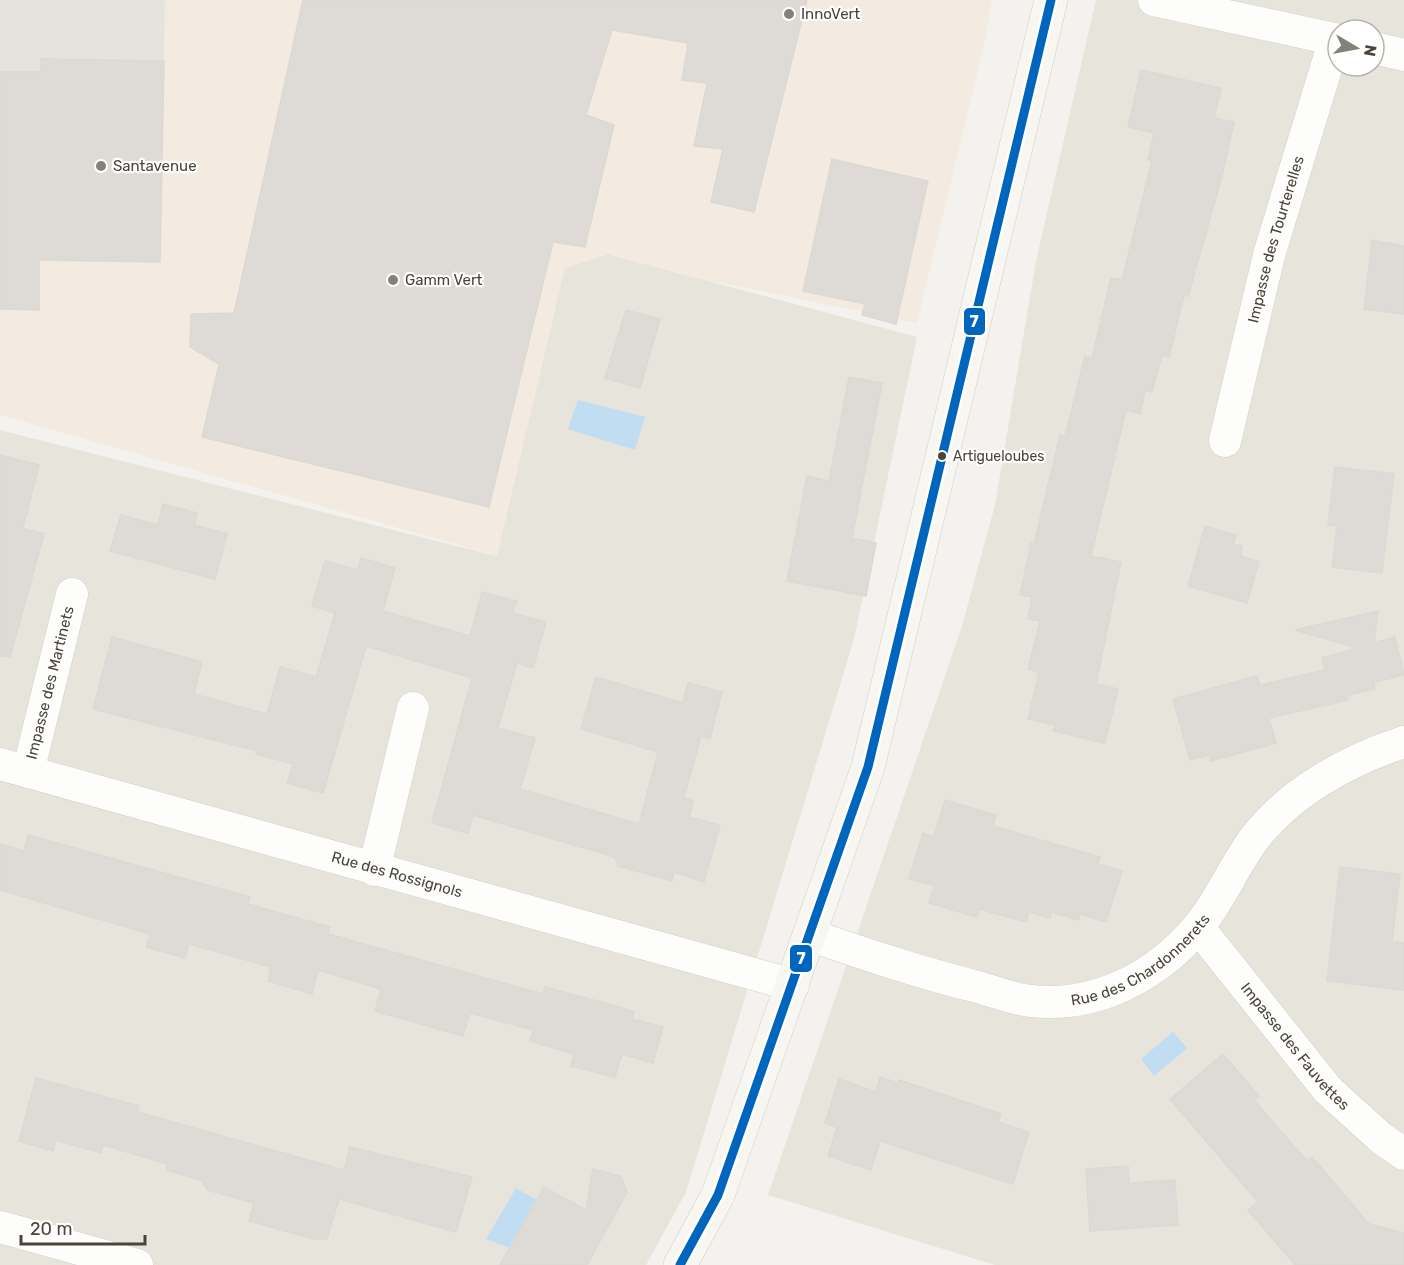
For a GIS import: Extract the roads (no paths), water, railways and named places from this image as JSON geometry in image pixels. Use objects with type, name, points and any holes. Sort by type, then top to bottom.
[{"type":"street","points":[[680,1265],[718,1195],[868,766],[1051,0]]},
{"type":"street","points":[[1154,0],[1326,38]]},
{"type":"street","points":[[1386,51],[1404,55]]},
{"type":"street","name":"Impasse des Tourterelles","points":[[1225,441],[1269,255],[1326,72]]},
{"type":"street","name":"Impasse des Martinets","points":[[14,768],[72,594]]},
{"type":"street","points":[[374,870],[413,708]]},
{"type":"street","name":"Rue des Chardonnerets","points":[[809,935],[933,976],[1019,998],[1065,1001],[1090,998],[1131,984],[1164,960],[1198,927],[1254,839],[1287,806],[1325,776],[1404,742]]},
{"type":"street","name":"Rue des Rossignols","points":[[14,768],[793,985]]},
{"type":"street","name":"Impasse des Fauvettes","points":[[1198,927],[1328,1090],[1381,1138],[1404,1154]]},
{"type":"street","points":[[0,1227],[137,1265]]},
{"type":"water","points":[[578,400],[645,417],[635,450],[568,429]]},
{"type":"water","points":[[1173,1032],[1187,1048],[1154,1076],[1141,1059]]},
{"type":"water","points":[[516,1188],[537,1200],[509,1248],[486,1239]]},
{"type":"place","name":"InnoVert","points":[[789,14]]},
{"type":"place","name":"Santavenue","points":[[101,166]]},
{"type":"place","name":"Gamm Vert","points":[[393,280]]},
{"type":"place","name":"Artigueloubes","points":[[942,456]]}]
